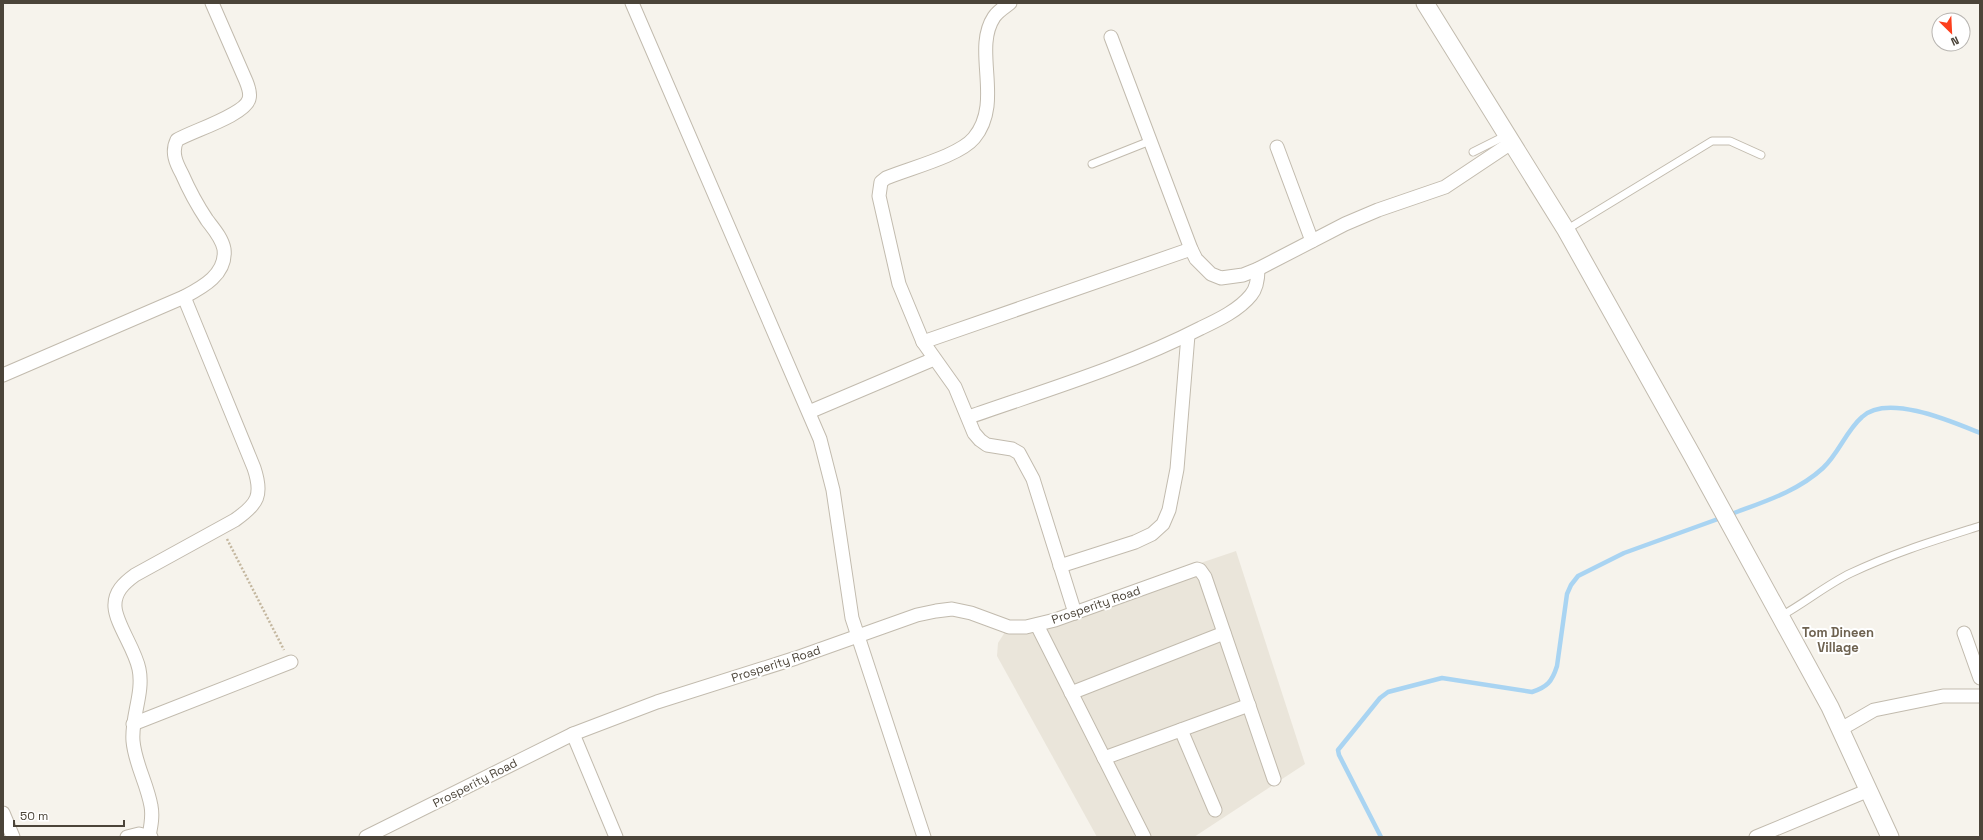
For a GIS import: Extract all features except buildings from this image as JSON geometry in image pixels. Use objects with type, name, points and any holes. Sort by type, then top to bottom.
[{"type":"street","points":[[3,375],[202,288],[216,276],[224,262],[224,248],[218,234],[194,198],[177,166],[174,147],[177,140],[231,115],[243,108],[249,100],[249,91],[246,81],[212,3]]},
{"type":"street","points":[[632,3],[820,438],[833,490],[846,587],[857,636],[924,837]]},
{"type":"street","points":[[1010,3],[994,16],[990,26],[987,42],[988,98],[985,119],[974,137],[957,151],[886,178],[881,182],[879,188],[882,213],[899,284],[909,312],[923,342],[955,387],[969,417],[974,433],[980,440],[987,444],[1012,449],[1023,458],[1032,479],[1075,613]]},
{"type":"street","points":[[1425,3],[1566,230],[1692,455],[1830,707],[1890,837]]},
{"type":"street","points":[[1111,37],[1191,249],[1203,267],[1220,278],[1243,275],[1258,270],[1312,241],[1378,210],[1445,187],[1509,139]]},
{"type":"street","points":[[1277,147],[1312,241]]},
{"type":"street","points":[[923,342],[1191,249]]},
{"type":"street","points":[[969,417],[1127,361],[1188,335],[1219,319],[1239,306],[1252,295],[1258,282],[1258,270]]},
{"type":"street","points":[[127,837],[140,834],[150,836],[152,820],[151,806],[135,758],[133,724],[138,701],[139,669],[115,607],[116,595],[123,584],[135,575],[221,528],[250,510],[259,496],[259,482],[184,296]]},
{"type":"street","points":[[1060,566],[1136,542],[1152,534],[1163,524],[1169,510],[1177,469],[1188,335]]},
{"type":"street","points":[[809,412],[934,359]]},
{"type":"street","name":"Prosperity Road","points":[[366,837],[573,734],[657,702],[917,615],[936,610],[952,609],[971,613],[1009,627],[1037,625],[1075,613],[1193,570],[1200,570],[1205,577],[1224,634]]},
{"type":"street","points":[[1037,625],[1144,837]]},
{"type":"street","points":[[1964,633],[1980,678]]},
{"type":"street","points":[[1071,693],[1224,634],[1274,780]]},
{"type":"street","points":[[133,724],[291,662]]},
{"type":"street","points":[[1841,729],[1874,710],[1943,696],[1980,696]]},
{"type":"street","points":[[1104,758],[1249,705]]},
{"type":"street","points":[[1182,730],[1215,810]]},
{"type":"street","points":[[573,734],[616,837]]},
{"type":"street","points":[[1756,837],[1869,790]]},
{"type":"street","points":[[3,813],[13,837]]},
{"type":"lane","points":[[1473,152],[1509,139]]},
{"type":"lane","points":[[1092,164],[1150,141]]},
{"type":"lane","points":[[1566,230],[1712,141],[1730,141],[1761,155]]},
{"type":"lane","points":[[1780,616],[1851,573],[1898,552],[1980,526]]},
{"type":"path","points":[[221,528],[291,662]]},
{"type":"shaded area","points":[[1236,551],[1305,764],[1194,837],[1097,837],[997,656],[998,643],[1005,632],[1032,620]]},
{"type":"waterway","points":[[1734,513],[1781,495],[1813,476],[1834,456],[1856,423],[1873,410],[1887,408],[1920,412],[1954,422],[1980,433]]},
{"type":"waterway","points":[[1381,837],[1339,755],[1338,750],[1380,698],[1388,692],[1442,678],[1532,692],[1542,688],[1551,680],[1557,666],[1567,594],[1571,585],[1578,576],[1624,553],[1718,519]]},
{"type":"district","name":"Tom Dineen Village","points":[[1838,640]]}]
